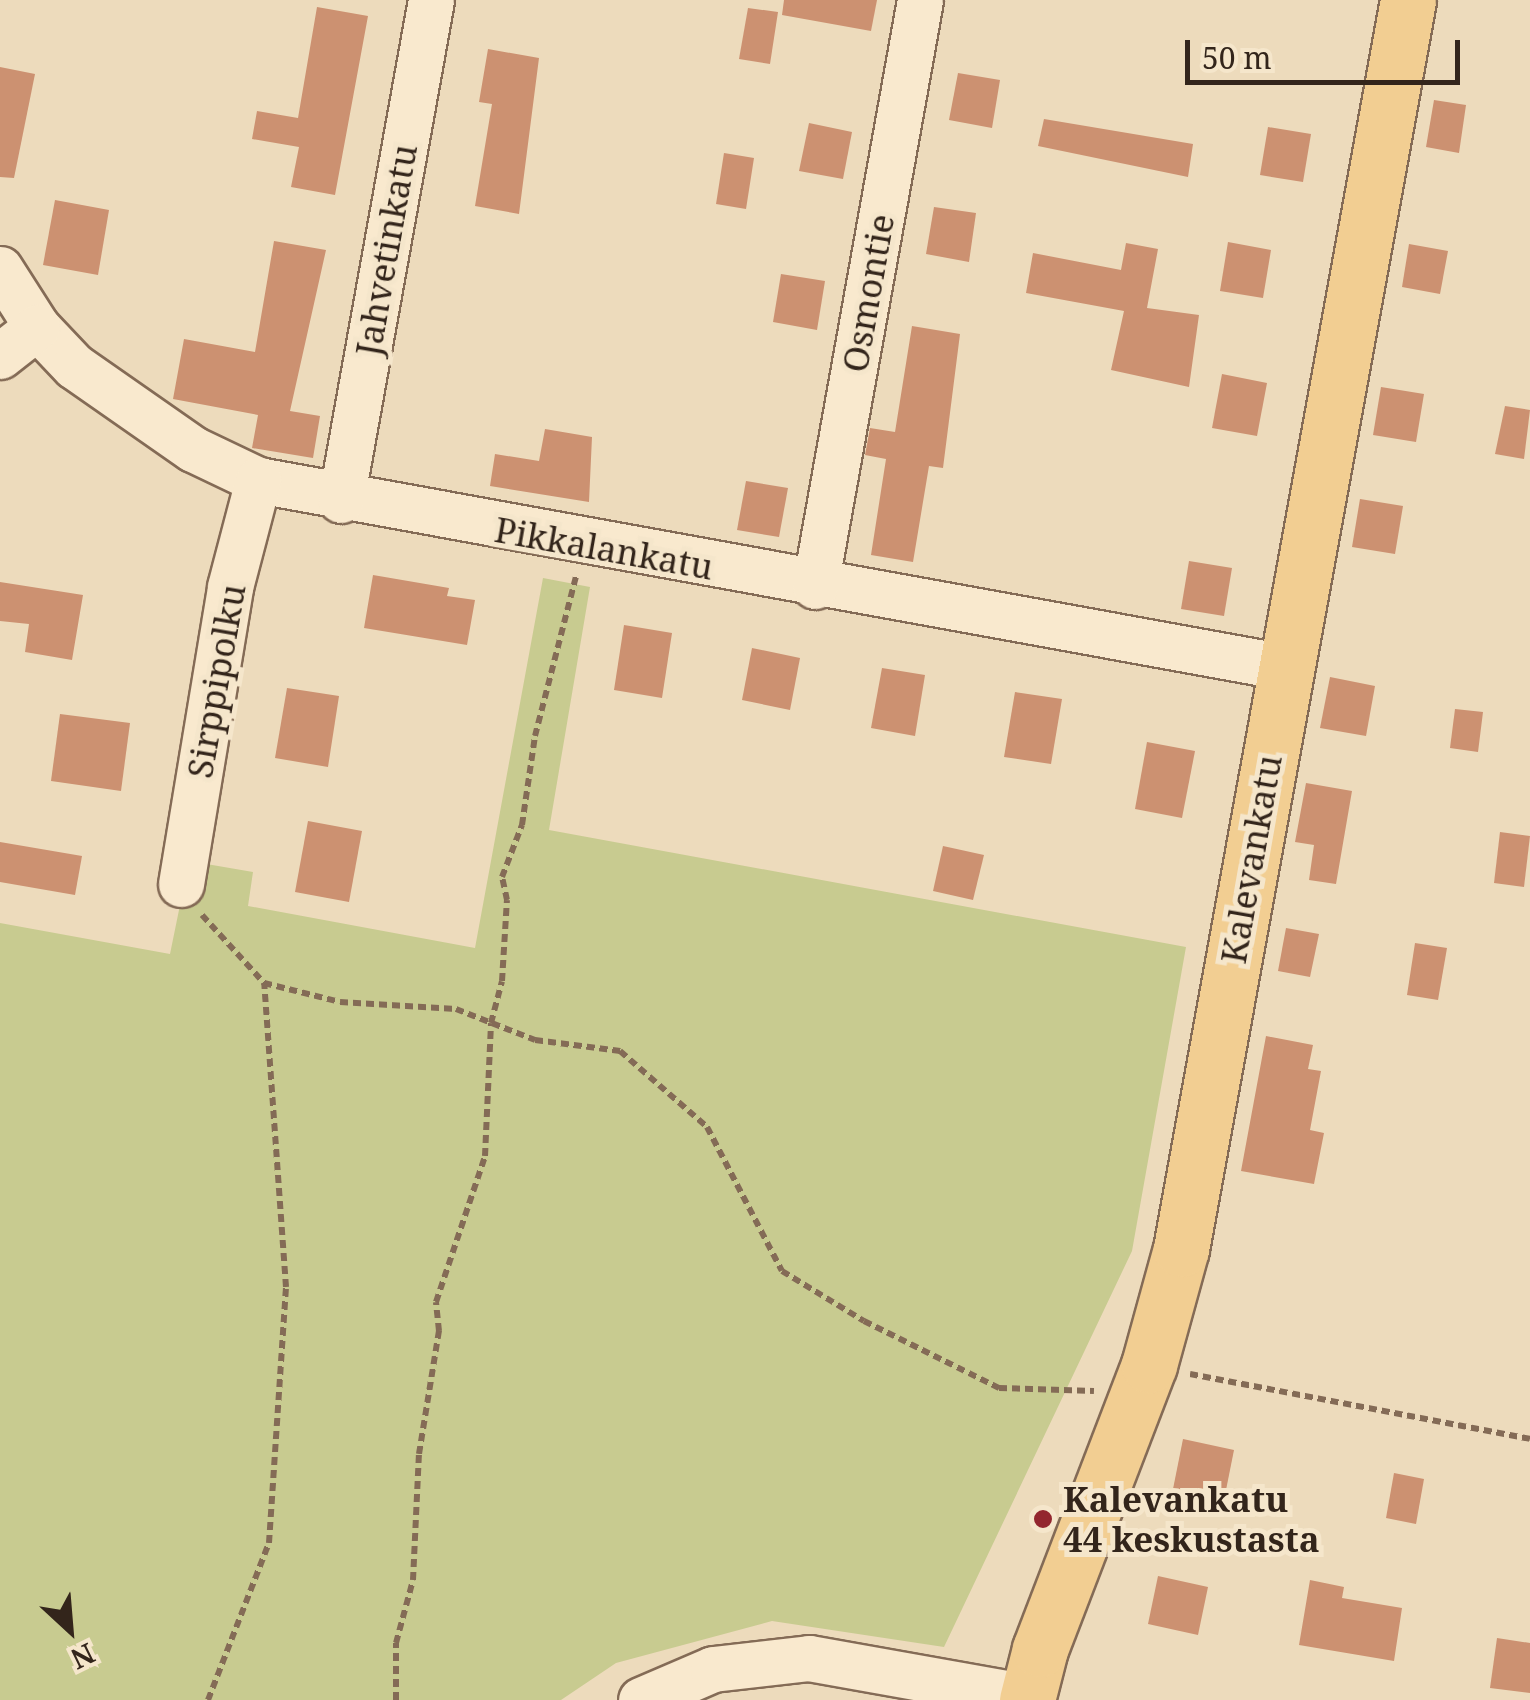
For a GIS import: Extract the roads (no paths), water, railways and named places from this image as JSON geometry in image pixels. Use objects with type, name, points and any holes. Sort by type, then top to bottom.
[{"type":"main road","name":"Kalevankatu","points":[[1027,1699],[1149,1366],[1181,1249],[1408,0]]},
{"type":"street","name":"Jahvetinkatu","points":[[341,500],[430,0]]},
{"type":"street","name":"Osmontie","points":[[816,586],[920,0]]},
{"type":"street","name":"Pikkalankatu","points":[[0,269],[37,327],[124,405],[258,480],[341,500],[1285,667]]},
{"type":"street","points":[[0,356],[37,327]]},
{"type":"street","name":"Sirppipolku","points":[[182,884],[230,587],[258,480]]},
{"type":"street","points":[[642,1700],[713,1669],[809,1658],[1027,1699]]},
{"type":"place","name":"Kalevankatu 44 keskustasta","points":[[1043,1519]]}]
